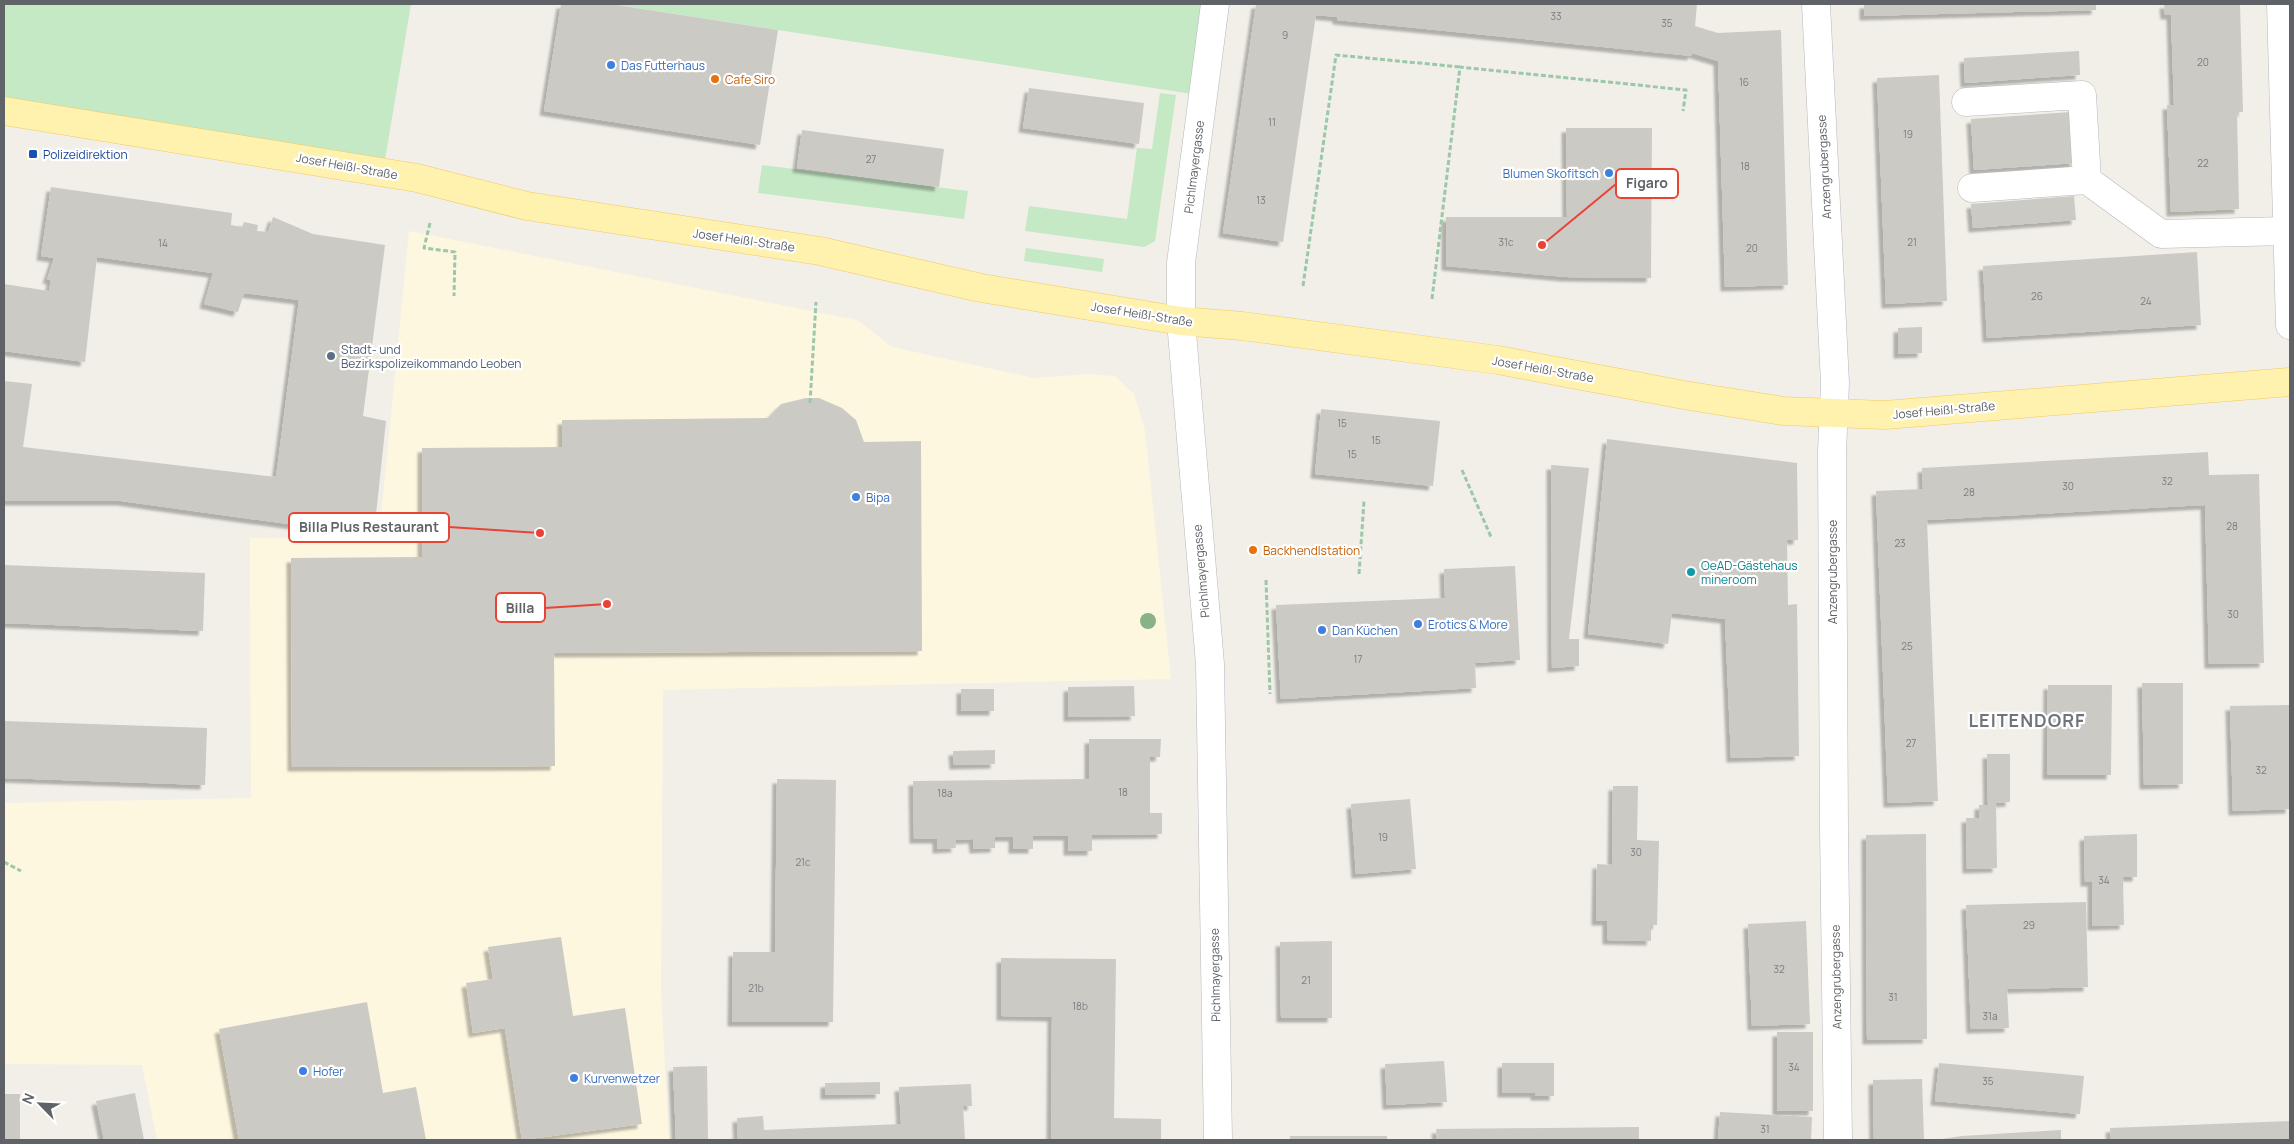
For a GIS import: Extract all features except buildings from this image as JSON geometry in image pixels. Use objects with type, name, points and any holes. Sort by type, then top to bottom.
[{"type":"main road","name":"Josef Heißl-Straße","points":[[4,111],[417,178],[528,206],[820,250],[981,288],[1181,321],[1242,326],[1498,360],[1774,410],[1886,415],[2290,382]]},
{"type":"street","name":"Pichlmayergasse","points":[[1215,4],[1181,263],[1181,321],[1210,664],[1218,1140]]},
{"type":"street","name":"Anzengrubergasse","points":[[1816,4],[1834,374],[1832,452],[1838,1140]]},
{"type":"street","points":[[2281,4],[2290,325]]},
{"type":"street","points":[[1966,102],[2082,95],[2087,180]]},
{"type":"street","points":[[1972,188],[2087,180],[2161,234],[2287,230]]},
{"type":"path","points":[[1302,286],[1336,55],[1686,90],[1683,111]]},
{"type":"path","points":[[1432,299],[1460,67]]},
{"type":"path","points":[[430,223],[424,248],[455,252],[454,296]]},
{"type":"path","points":[[810,403],[816,302]]},
{"type":"path","points":[[1462,470],[1491,537]]},
{"type":"path","points":[[1359,574],[1364,502]]},
{"type":"path","points":[[1266,580],[1270,694]]},
{"type":"path","points":[[4,862],[21,871]]},
{"type":"shaded area","points":[[409,231],[857,320],[892,347],[1034,378],[1088,374],[1115,376],[1134,394],[1145,431],[1171,679],[663,690],[661,991],[669,1140],[157,1140],[142,1065],[4,1064],[4,803],[251,798],[250,538],[379,538]]},
{"type":"green space","points":[[4,4],[411,4],[383,172],[4,111]]},
{"type":"green space","points":[[610,4],[1204,4],[1192,94]]},
{"type":"green space","points":[[1160,93],[1176,95],[1155,241],[1144,247],[1025,231],[1029,206],[1127,219],[1137,148],[1152,149]]},
{"type":"green space","points":[[762,165],[968,191],[964,219],[758,193]]},
{"type":"green space","points":[[1026,248],[1104,259],[1102,272],[1024,261]]},
{"type":"place","name":"Das Futterhaus","points":[[611,65]]},
{"type":"place","name":"Cafe Siro","points":[[715,79]]},
{"type":"place","name":"Polizeidirektion","points":[[33,154]]},
{"type":"place","name":"Blumen Skofitsch","points":[[1609,173]]},
{"type":"place","name":"Figaro","points":[[1542,245]]},
{"type":"place","name":"Stadt- und Bezirkspolizeikommando Leoben","points":[[331,356]]},
{"type":"place","name":"Bipa","points":[[856,497]]},
{"type":"place","name":"Billa Plus Restaurant","points":[[540,533]]},
{"type":"place","name":"Backhendlstation","points":[[1253,550]]},
{"type":"place","name":"OeAD-Gästehaus mineroom","points":[[1691,572]]},
{"type":"place","name":"Billa","points":[[607,604]]},
{"type":"place","name":"Erotics & More","points":[[1418,624]]},
{"type":"place","name":"Dan Küchen","points":[[1322,630]]},
{"type":"place","name":"Hofer","points":[[303,1071]]},
{"type":"place","name":"Kurvenwetzer","points":[[574,1078]]},
{"type":"district","name":"LEITENDORF","points":[[2027,720]]}]
